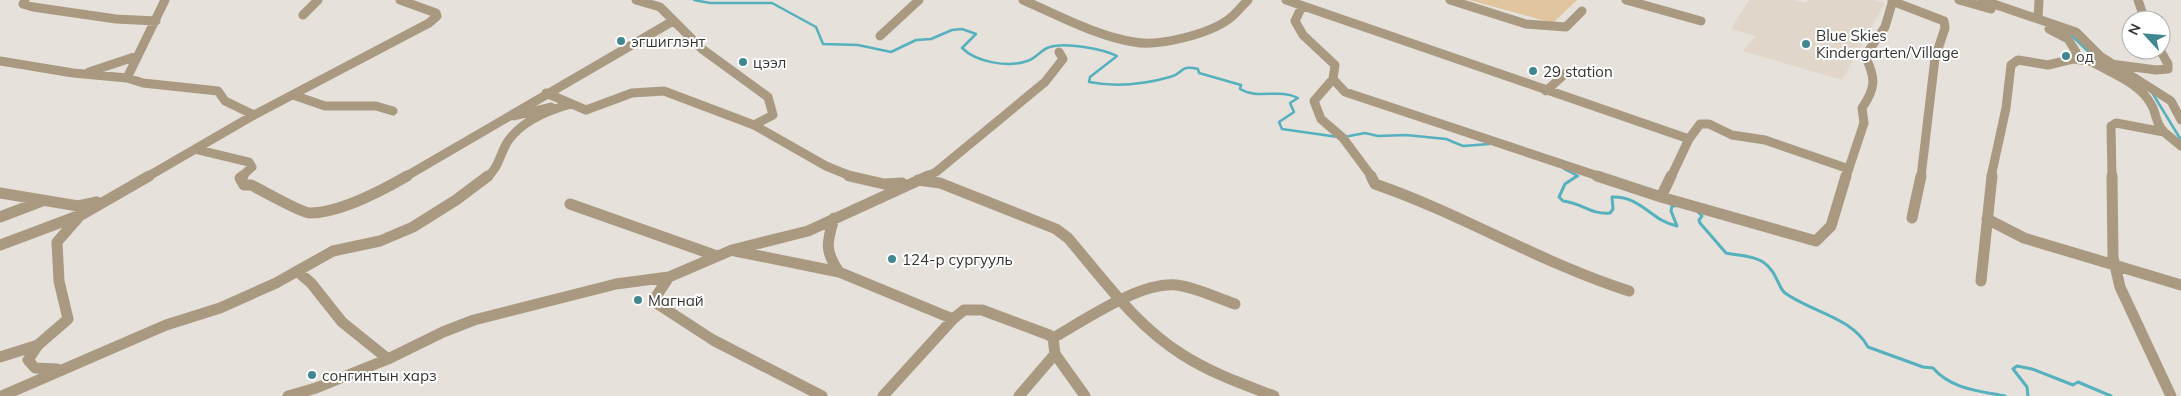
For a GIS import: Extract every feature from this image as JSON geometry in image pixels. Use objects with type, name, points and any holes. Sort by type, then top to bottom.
[{"type":"street","points":[[25,0],[23,4],[30,8],[49,9],[118,21],[156,21]]},
{"type":"street","points":[[127,78],[165,0]]},
{"type":"street","points":[[303,15],[318,0]]},
{"type":"street","points":[[0,245],[83,214],[119,195],[254,115],[430,23],[437,16],[436,13],[400,0]]},
{"type":"street","points":[[636,0],[660,7],[702,49],[768,97],[773,115],[754,125]]},
{"type":"street","points":[[880,36],[919,0]]},
{"type":"street","points":[[1023,0],[1115,38],[1136,43],[1163,41],[1205,32],[1229,19],[1248,0]]},
{"type":"street","points":[[1286,0],[1465,60],[1546,91],[1689,139]]},
{"type":"street","points":[[1450,0],[1526,24],[1566,27],[1582,11]]},
{"type":"street","points":[[1626,0],[1700,21]]},
{"type":"street","points":[[1333,79],[1345,92],[1480,135],[1537,158],[1661,197],[1816,241],[1831,226],[1864,123],[1862,108],[1873,92],[1871,68],[1865,56],[1867,48],[1874,42],[1886,25],[1892,0],[1937,17],[1944,21],[1945,28],[1935,58],[1924,162],[1912,218]]},
{"type":"street","points":[[1959,0],[2058,32],[2068,38],[2076,52],[2073,59]]},
{"type":"street","points":[[1982,0],[2076,32],[2102,62],[2145,94],[2157,117],[2157,125],[2176,144],[2181,146]]},
{"type":"street","points":[[2038,18],[2039,0]]},
{"type":"street","points":[[1302,6],[1295,21],[1303,35],[1335,65],[1333,79],[1314,101],[1320,121],[1343,137],[1372,175],[1375,184],[1399,192],[1487,230],[1601,283],[1629,291]]},
{"type":"street","points":[[195,149],[249,162],[252,167],[240,178],[244,185],[250,185],[309,213],[335,208],[376,192],[673,21]]},
{"type":"street","points":[[288,396],[316,388],[388,359],[443,332],[474,320],[616,284],[669,277],[732,250],[808,231],[936,172],[1045,82],[1062,59],[1059,52]]},
{"type":"street","points":[[73,73],[94,71],[138,56]]},
{"type":"street","points":[[1981,281],[1990,184],[2006,108],[2011,65],[2018,60],[2048,65],[2073,59],[2156,70],[2168,69],[2166,60]]},
{"type":"street","points":[[0,61],[73,73],[127,78],[143,83],[218,91],[225,101],[254,115]]},
{"type":"street","points":[[2102,62],[2176,102],[2181,120]]},
{"type":"street","points":[[1546,91],[1566,73]]},
{"type":"street","points":[[546,93],[586,110],[619,96],[650,89],[664,91],[754,125],[851,178],[883,185],[916,180],[940,183],[1056,229],[1068,238],[1123,300],[1170,346],[1198,363],[1274,396]]},
{"type":"street","points":[[293,95],[325,106],[376,106],[393,111]]},
{"type":"street","points":[[83,214],[57,242],[59,281],[68,319],[38,345],[28,360],[35,368],[57,370],[166,325],[220,308],[297,271],[333,251],[380,241],[413,227],[456,200],[493,172],[508,141],[522,126],[556,108],[571,104]]},
{"type":"street","points":[[494,123],[528,111],[546,107],[556,108]]},
{"type":"street","points":[[2164,132],[2116,123],[2111,126],[2113,256],[2120,287],[2171,396]]},
{"type":"street","points":[[1661,197],[1689,139],[1700,124],[1709,124],[1732,136],[1765,140],[1848,170]]},
{"type":"street","points":[[0,193],[78,206],[119,195]]},
{"type":"street","points":[[0,217],[43,201]]},
{"type":"street","points":[[570,204],[717,256]]},
{"type":"street","points":[[834,218],[826,246],[830,260],[839,272]]},
{"type":"street","points":[[1986,219],[2024,238],[2181,285]]},
{"type":"street","points":[[732,250],[839,272],[953,318]]},
{"type":"street","points":[[297,271],[311,283],[342,322],[388,359]]},
{"type":"street","points":[[669,277],[653,301],[713,340],[822,396]]},
{"type":"street","points":[[1054,338],[1123,300],[1164,285],[1176,285],[1235,304]]},
{"type":"street","points":[[883,396],[953,318],[964,310],[982,310],[1049,334],[1054,338],[1055,354],[1085,396]]},
{"type":"street","points":[[0,357],[38,345]]},
{"type":"street","points":[[1019,396],[1055,354]]},
{"type":"street","points":[[2,396],[89,357]]},
{"type":"shaded area","points":[[1469,0],[1577,0],[1553,23]]},
{"type":"shaded area","name":"Blue Skies Kindergarten/Village","points":[[1749,0],[1793,0],[1806,3],[1808,0],[1873,0],[1885,3],[1842,80],[1743,51],[1755,36],[1731,29]]},
{"type":"waterway","points":[[694,0],[710,3],[772,3],[816,27],[823,44],[858,45],[891,52],[916,40],[931,39],[952,30],[962,29],[976,34],[962,48],[975,57],[1002,64],[1030,60],[1047,48],[1065,45],[1094,49],[1117,56],[1090,77],[1089,82],[1099,84],[1140,83],[1174,76],[1188,68],[1198,69],[1199,73],[1241,85],[1240,89],[1247,92],[1254,94],[1284,94],[1298,98],[1290,103],[1294,112],[1279,122],[1282,129],[1338,137]]},
{"type":"waterway","points":[[2068,32],[2096,59]]},
{"type":"waterway","points":[[2153,94],[2181,140]]},
{"type":"waterway","points":[[1344,137],[1365,133],[1378,136],[1406,135],[1446,139],[1463,146],[1489,144]]},
{"type":"waterway","points":[[1564,169],[1578,176],[1576,177]]},
{"type":"waterway","points":[[1577,176],[1565,184],[1559,197],[1563,201],[1592,211],[1610,213],[1613,209],[1612,197],[1622,198],[1639,204],[1660,219],[1677,226],[1671,211],[1672,206],[1675,206]]},
{"type":"waterway","points":[[1698,212],[1702,216],[1699,220],[1700,223],[1726,253],[1750,257],[1763,262],[1774,274],[1785,293],[1795,300],[1842,322],[1861,337],[1868,347],[1923,367],[1933,368],[1948,381],[1957,385],[2005,396]]},
{"type":"waterway","points":[[2028,396],[2027,387],[2013,369],[2017,366],[2032,369],[2073,385],[2078,382],[2111,396]]},
{"type":"place","name":"эгшиглэнт","points":[[621,41]]},
{"type":"place","name":"Blue Skies Kindergarten/Village","points":[[1806,44]]},
{"type":"place","name":"од","points":[[2066,56]]},
{"type":"place","name":"цээл","points":[[743,62]]},
{"type":"place","name":"29 station","points":[[1533,71]]},
{"type":"place","name":"124-р сургууль","points":[[892,259]]},
{"type":"place","name":"Магнай","points":[[638,300]]},
{"type":"place","name":"сонгинтын харз","points":[[312,375]]}]
